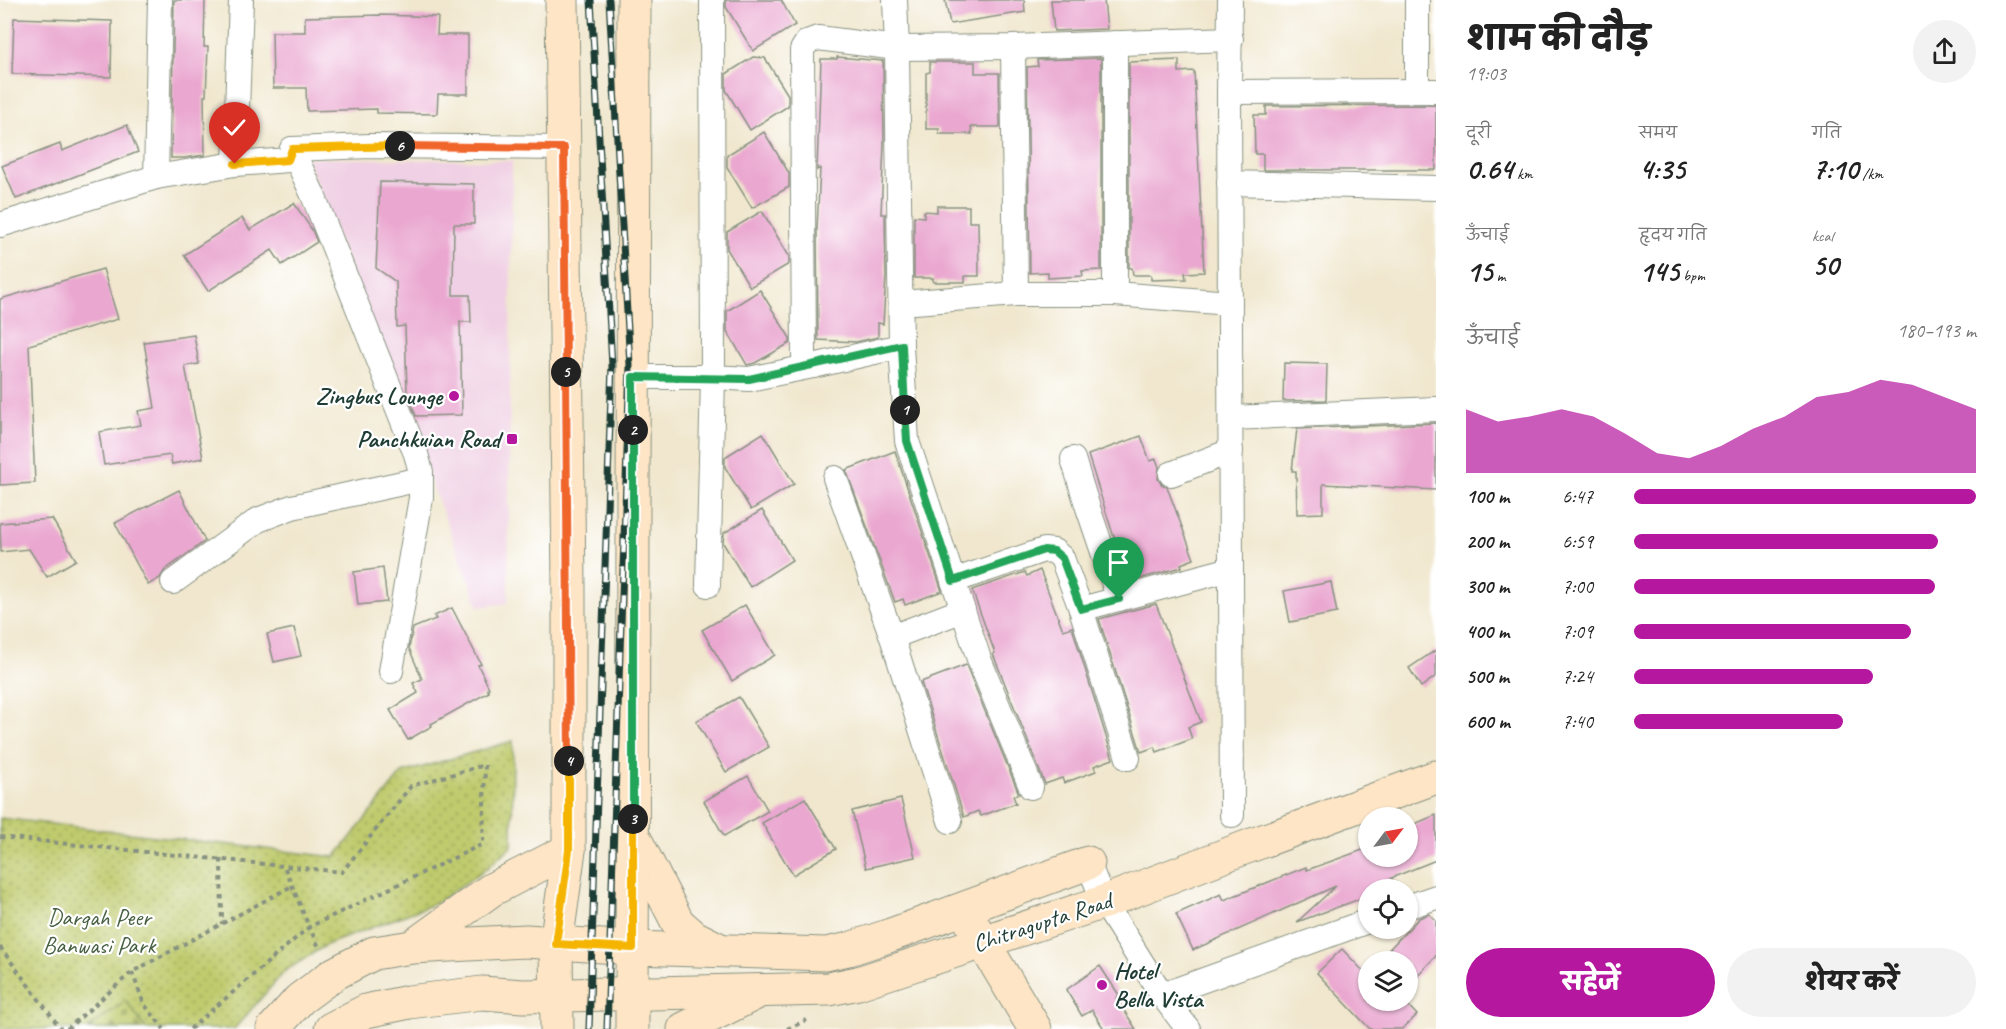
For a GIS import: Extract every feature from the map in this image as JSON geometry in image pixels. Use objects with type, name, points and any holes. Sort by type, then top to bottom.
[{"type":"street","points":[[156,177],[160,0]]},
{"type":"street","points":[[235,164],[241,0]]},
{"type":"street","points":[[558,1029],[556,944],[569,850],[569,585],[562,0]]},
{"type":"street","points":[[632,1029],[634,0]]},
{"type":"street","points":[[708,585],[713,377],[712,0]]},
{"type":"street","points":[[895,0],[902,345],[907,441],[979,659],[1031,787]]},
{"type":"street","points":[[1230,0],[1232,815]]},
{"type":"street","points":[[1229,92],[1426,91],[1417,0]]},
{"type":"street","points":[[813,366],[807,363],[804,356],[802,50],[807,42],[818,38],[897,48],[1013,47],[1231,39]]},
{"type":"street","points":[[1114,43],[1114,294]]},
{"type":"street","points":[[1013,47],[1016,294]]},
{"type":"street","points":[[292,149],[370,146],[564,148]]},
{"type":"street","points":[[0,225],[156,177],[235,164],[288,160],[292,149]]},
{"type":"street","points":[[292,149],[313,195],[416,454],[421,479],[421,498],[391,671]]},
{"type":"street","points":[[1229,183],[1436,188]]},
{"type":"street","points":[[902,303],[1016,294],[1114,294],[1230,303]]},
{"type":"street","points":[[633,377],[749,379],[902,345]]},
{"type":"street","points":[[1231,418],[1436,409]]},
{"type":"street","points":[[1171,474],[1231,451]]},
{"type":"street","points":[[1073,459],[1119,599]]},
{"type":"street","points":[[835,478],[892,637],[950,821]]},
{"type":"street","points":[[173,582],[258,520],[273,513],[421,479]]},
{"type":"street","points":[[953,581],[1044,550],[1054,551],[1062,558],[1081,609],[1128,758]]},
{"type":"street","points":[[1081,609],[1231,569]]},
{"type":"street","points":[[892,637],[963,610]]},
{"type":"street","name":"Chitragupta Road","points":[[331,1029],[366,1011],[409,1002],[482,993],[523,996],[829,989],[858,983],[1104,902],[1436,777]]},
{"type":"street","points":[[633,834],[645,862],[678,923],[694,937],[722,951]]},
{"type":"street","points":[[412,947],[491,890],[569,850]]},
{"type":"street","points":[[1088,862],[1104,902],[1162,995],[1188,1029]]},
{"type":"street","name":"Chitragupta Road","points":[[273,1029],[300,999],[334,974],[374,953],[412,947],[526,941],[633,948],[826,954],[870,943],[1088,862]]},
{"type":"street","points":[[1418,903],[1436,897]]},
{"type":"street","points":[[964,909],[1035,1029]]},
{"type":"street","points":[[1162,995],[1358,925]]},
{"type":"street","points":[[684,1029],[761,990]]},
{"type":"path","points":[[0,837],[342,872],[411,786],[485,765],[483,844],[309,927],[190,1029]]},
{"type":"path","points":[[220,859],[222,924]]},
{"type":"path","points":[[284,866],[309,927],[334,974]]},
{"type":"path","points":[[67,1029],[132,972],[292,886]]},
{"type":"path","points":[[0,947],[61,1029]]},
{"type":"path","points":[[132,972],[144,1004],[164,1029]]},
{"type":"shaded area","points":[[307,158],[512,161],[508,603],[479,607]]},
{"type":"green space","name":"Dargah Peer Banwasi Park","points":[[513,741],[512,846],[487,868],[436,903],[326,945],[285,971],[234,1029],[0,1029],[0,818],[335,857],[402,773]]},
{"type":"green space","points":[[126,1001],[146,1029],[87,1029]]},
{"type":"building","points":[[174,0],[205,0],[204,47],[208,47],[206,96],[204,96],[205,155],[184,158],[171,158]]},
{"type":"building","points":[[726,0],[781,0],[795,25],[753,51],[726,7]]},
{"type":"building","points":[[945,0],[1024,0],[1025,12],[950,24]]},
{"type":"building","points":[[1051,0],[1104,0],[1107,29],[1054,31]]},
{"type":"building","points":[[382,15],[438,17],[437,35],[468,35],[468,94],[438,94],[437,114],[377,113],[377,109],[307,111],[306,88],[273,88],[272,32],[305,32],[305,17]]},
{"type":"building","points":[[14,18],[112,21],[111,77],[12,74]]},
{"type":"building","points":[[753,57],[765,58],[788,95],[788,106],[750,130],[726,90],[726,74]]},
{"type":"building","points":[[837,57],[883,61],[884,144],[881,214],[885,214],[886,277],[883,324],[878,323],[878,337],[856,342],[818,340],[817,228],[820,168],[817,170],[821,59],[837,59]]},
{"type":"building","points":[[1101,58],[1101,270],[1082,271],[1083,276],[1048,278],[1048,272],[1030,273],[1027,67],[1038,66],[1037,60]]},
{"type":"building","points":[[1179,60],[1179,72],[1194,71],[1204,272],[1185,273],[1186,279],[1151,280],[1151,275],[1133,275],[1132,268],[1129,268],[1129,62]]},
{"type":"building","points":[[930,62],[975,62],[975,73],[999,73],[1000,127],[971,127],[972,134],[939,134],[939,129],[926,129],[926,73],[930,72]]},
{"type":"building","points":[[1436,105],[1436,170],[1263,170],[1263,154],[1255,154],[1254,115],[1266,115],[1266,106]]},
{"type":"building","points":[[127,125],[138,152],[16,199],[2,166],[60,144],[62,151]]},
{"type":"building","points":[[764,132],[789,173],[789,187],[752,208],[727,167],[727,155]]},
{"type":"building","points":[[380,182],[474,184],[474,224],[454,224],[453,295],[470,295],[471,322],[460,322],[462,415],[416,416],[407,392],[405,326],[397,327],[396,282],[376,268]]},
{"type":"building","points":[[294,203],[317,242],[282,265],[272,250],[208,291],[184,255],[242,218],[250,230]]},
{"type":"building","points":[[937,206],[969,206],[969,222],[978,222],[979,276],[965,276],[965,282],[933,282],[933,278],[914,278],[914,216],[924,217],[924,211],[937,212]]},
{"type":"building","points":[[762,211],[789,256],[789,264],[750,287],[727,249],[727,232]]},
{"type":"building","points":[[103,269],[118,319],[29,345],[35,483],[0,485],[0,299]]},
{"type":"building","points":[[760,290],[790,338],[790,343],[755,363],[747,365],[727,331],[727,311]]},
{"type":"building","points":[[194,335],[199,364],[185,366],[203,458],[172,464],[170,455],[104,465],[99,432],[141,425],[138,411],[155,408],[144,342]]},
{"type":"building","points":[[1284,363],[1327,364],[1326,400],[1283,401]]},
{"type":"building","points":[[1436,423],[1436,490],[1323,484],[1323,513],[1297,514],[1296,471],[1292,471],[1297,429]]},
{"type":"building","points":[[763,433],[794,484],[751,510],[725,467],[725,457]]},
{"type":"building","points":[[1141,436],[1150,461],[1156,459],[1159,467],[1158,479],[1162,485],[1167,487],[1194,559],[1181,564],[1182,567],[1128,582],[1088,455]]},
{"type":"building","points":[[895,451],[942,591],[905,605],[903,599],[895,602],[846,470]]},
{"type":"building","points":[[179,490],[205,541],[148,585],[115,523]]},
{"type":"building","points":[[762,510],[792,560],[750,587],[723,543],[724,533]]},
{"type":"building","points":[[52,519],[76,560],[47,577],[29,549],[1,552],[0,523]]},
{"type":"building","points":[[383,568],[387,602],[358,605],[354,572]]},
{"type":"building","points":[[1040,570],[1063,630],[1072,627],[1113,759],[1094,766],[1096,771],[1064,783],[1062,778],[1045,784],[993,654],[995,653],[972,590],[1025,572],[1027,576]]},
{"type":"building","points":[[1331,582],[1337,613],[1290,622],[1284,591]]},
{"type":"building","points":[[1156,604],[1201,722],[1188,727],[1192,739],[1157,752],[1155,747],[1141,752],[1099,619]]},
{"type":"building","points":[[745,605],[775,655],[732,681],[702,630]]},
{"type":"building","points":[[452,608],[481,664],[478,665],[489,692],[431,724],[432,726],[408,740],[390,710],[418,693],[413,683],[422,679],[409,648],[413,628],[436,619],[434,616]]},
{"type":"building","points":[[294,628],[301,656],[274,662],[267,634]]},
{"type":"building","points":[[1436,650],[1436,676],[1421,687],[1409,668]]},
{"type":"building","points":[[966,665],[1019,794],[1013,796],[1016,803],[981,816],[978,811],[964,817],[921,682]]},
{"type":"building","points":[[739,697],[769,747],[726,772],[696,721]]},
{"type":"building","points":[[748,776],[768,811],[724,836],[704,801]]},
{"type":"building","points":[[805,798],[836,849],[793,875],[762,823]]},
{"type":"building","points":[[901,799],[915,857],[866,868],[852,811]]},
{"type":"building","points":[[1436,815],[1436,860],[1392,879],[1358,879],[1358,900],[1297,922],[1336,886],[1193,950],[1176,914],[1221,894],[1224,900],[1306,867],[1307,870],[1358,852],[1358,867],[1418,867],[1418,822]]},
{"type":"building","points":[[1429,914],[1436,921],[1436,956],[1418,975],[1418,951],[1388,951],[1399,939],[1418,939],[1419,918]]},
{"type":"building","points":[[1342,949],[1358,966],[1358,1011],[1413,1011],[1417,1015],[1402,1029],[1370,1029],[1317,973]]},
{"type":"building","points":[[1100,966],[1119,995],[1116,998],[1136,1029],[1104,1029],[1092,1010],[1082,1016],[1066,990]]},
{"type":"railway","points":[[589,1029],[612,365],[591,0]]},
{"type":"railway","points":[[607,1029],[630,365],[609,0]]},
{"type":"place","name":"Zingbus Lounge","points":[[454,396]]},
{"type":"place","name":"Panchkuian Road","points":[[512,439]]},
{"type":"place","name":"Hotel Bella Vista","points":[[1102,985]]},
{"type":"route","points":[[235,164],[288,160],[292,149],[370,146],[564,148],[569,585],[569,850],[556,944],[633,948],[633,377],[749,379],[902,345],[907,441],[953,581],[1044,550],[1054,551],[1062,558],[1081,609],[1119,599]]}]
